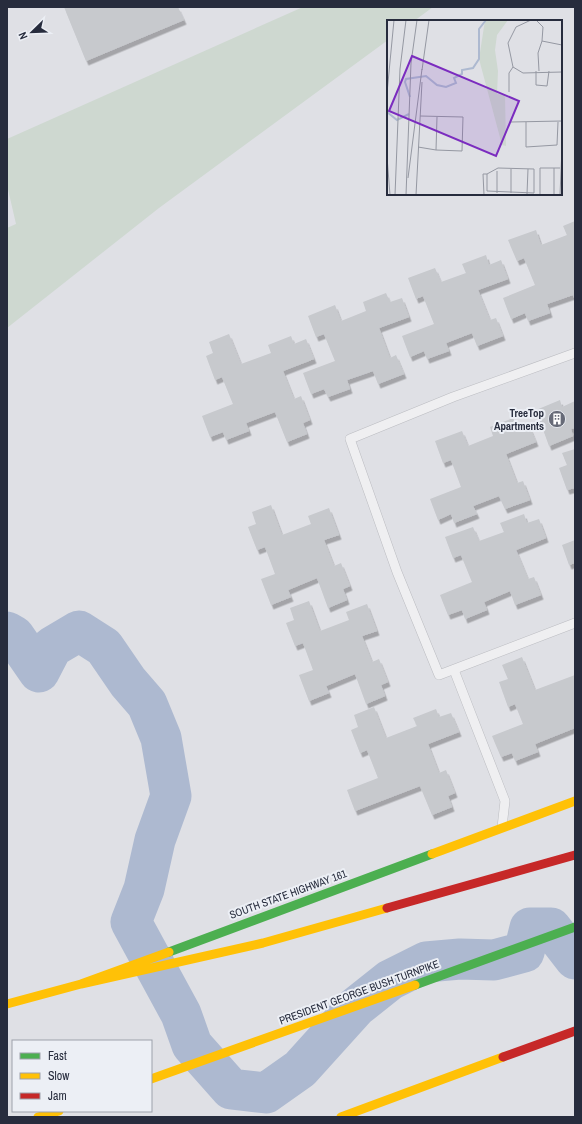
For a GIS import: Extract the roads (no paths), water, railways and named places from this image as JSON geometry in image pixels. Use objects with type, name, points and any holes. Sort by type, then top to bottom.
[{"type":"main road","name":"SOUTH STATE HIGHWAY 161","points":[[7,1004],[81,984],[575,801]]},
{"type":"main road","points":[[81,984],[263,943],[575,855]]},
{"type":"main road","name":"PRESIDENT GEORGE BUSH TURNPIKE","points":[[152,1079],[575,927]]},
{"type":"main road","points":[[341,1117],[575,1031]]},
{"type":"main road","points":[[38,1117],[56,1112]]},
{"type":"lane","points":[[575,353],[453,397],[350,439],[397,572],[439,675],[575,623]]},
{"type":"lane","points":[[454,670],[505,801],[502,827]]},
{"type":"waterway","points":[[7,632],[14,636],[39,672],[52,647],[79,631],[104,647],[128,682],[147,704],[161,738],[171,796],[155,840],[144,889],[131,922],[181,1014],[192,1045],[231,1089],[266,1093],[300,1069],[356,1007],[390,980],[426,962],[460,959],[494,960],[524,952],[530,928],[551,928],[575,959]]},
{"type":"place","name":"TreeTop Apartments","points":[[557,419]]}]
